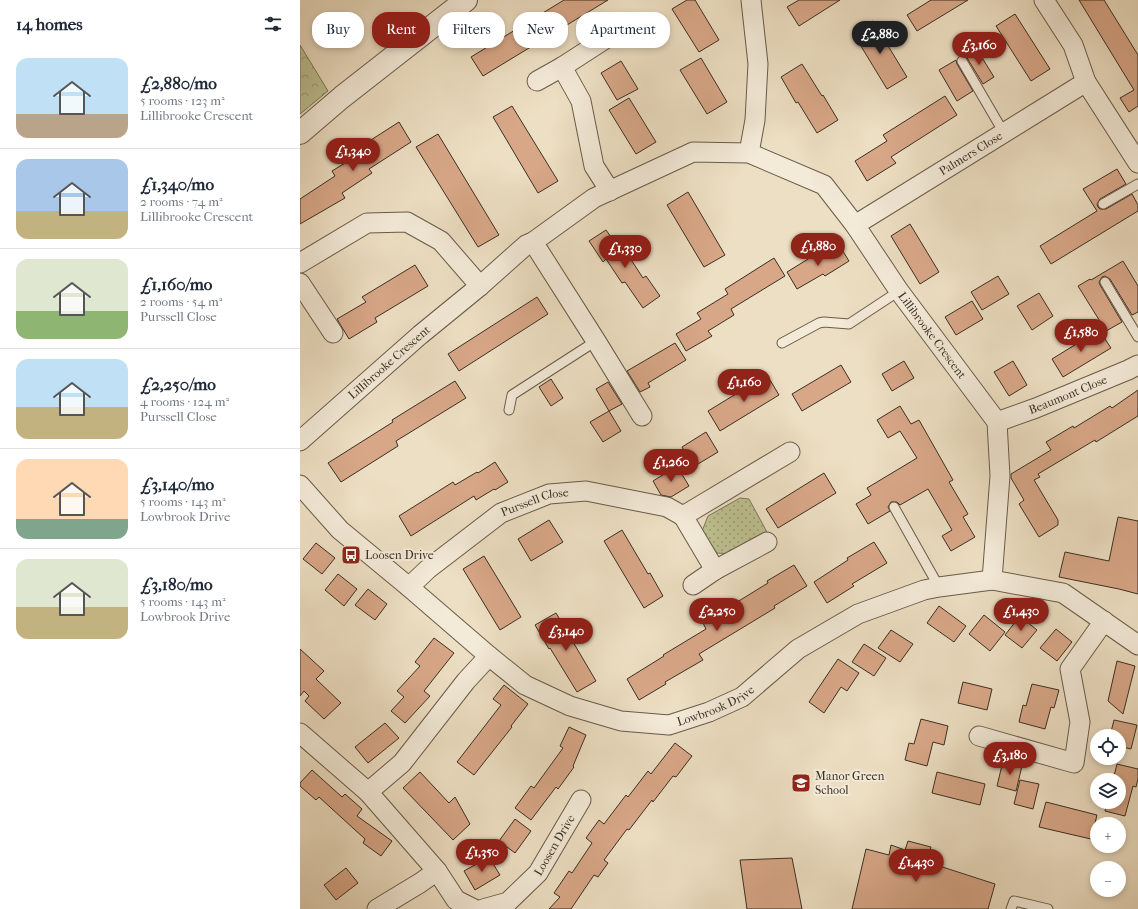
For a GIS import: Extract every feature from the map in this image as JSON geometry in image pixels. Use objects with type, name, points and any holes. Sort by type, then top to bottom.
[{"type":"street","points":[[300,133],[342,97],[466,0]]},
{"type":"street","points":[[749,153],[755,120],[758,64],[751,0]]},
{"type":"street","points":[[1044,0],[1073,45],[1086,82],[1138,163]]},
{"type":"street","points":[[537,81],[591,48]]},
{"type":"street","points":[[562,67],[581,101],[594,166],[610,191]]},
{"type":"street","name":"Palmers Close","points":[[855,225],[1086,82]]},
{"type":"street","name":"Lillibrooke Crescent","points":[[300,441],[420,335],[480,286],[526,245],[533,242],[594,198],[693,152],[749,153],[824,185],[855,225],[899,291],[997,422]]},
{"type":"street","points":[[300,263],[367,223],[407,222],[441,241],[480,286]]},
{"type":"street","points":[[533,242],[642,416]]},
{"type":"street","points":[[300,283],[333,334]]},
{"type":"street","name":"Beaumont Close","points":[[997,422],[1036,408],[1128,370],[1138,364]]},
{"type":"street","points":[[992,580],[1000,476],[997,422]]},
{"type":"street","points":[[715,570],[684,516],[790,452]]},
{"type":"street","name":"Lowbrook Drive","points":[[300,484],[340,530],[409,586],[489,656],[525,685],[570,706],[621,721],[668,725],[709,712],[742,697],[798,649],[858,614],[924,590],[939,587],[992,580],[1063,593],[1138,645]]},
{"type":"street","name":"Purssell Close","points":[[409,586],[428,569],[501,513],[549,494],[586,491],[667,507],[684,516]]},
{"type":"street","points":[[693,585],[715,570],[767,542]]},
{"type":"street","points":[[979,736],[1074,763],[1080,722],[1070,669],[1104,621]]},
{"type":"street","points":[[368,792],[402,763],[466,681],[489,656]]},
{"type":"street","points":[[302,739],[368,792],[437,871],[456,900],[474,909]]},
{"type":"street","name":"Loosen Drive","points":[[483,909],[508,902],[538,874],[581,800]]},
{"type":"street","points":[[377,909],[437,871]]},
{"type":"lane","points":[[962,61],[1004,133]]},
{"type":"lane","points":[[1103,204],[1138,184]]},
{"type":"lane","points":[[1105,282],[1138,337]]},
{"type":"lane","points":[[782,342],[819,323],[849,324],[899,291]]},
{"type":"lane","points":[[509,410],[512,395],[596,341]]},
{"type":"lane","points":[[894,507],[939,587]]},
{"type":"lane","points":[[1012,909],[1014,901],[1048,909]]},
{"type":"green space","points":[[300,45],[328,91],[300,114]]},
{"type":"green space","points":[[740,498],[749,499],[768,534],[733,554],[717,553],[702,531],[708,516]]},
{"type":"building","points":[[564,0],[608,0],[588,12],[576,12],[576,19],[568,24],[568,12],[544,12]]},
{"type":"building","points":[[687,0],[695,0],[719,40],[699,52],[672,9]]},
{"type":"building","points":[[799,0],[840,0],[799,26],[787,7]]},
{"type":"building","points":[[931,0],[968,0],[917,31],[907,15]]},
{"type":"building","points":[[1079,0],[1104,0],[1138,55],[1138,106],[1129,112],[1120,98],[1134,90]]},
{"type":"building","points":[[1015,14],[1050,69],[1031,81],[996,26]]},
{"type":"building","points":[[873,21],[907,77],[887,89],[853,33]]},
{"type":"building","points":[[513,31],[513,48],[529,48],[483,76],[471,57],[486,48],[505,48],[505,36]]},
{"type":"building","points":[[976,48],[994,77],[983,84],[964,55]]},
{"type":"building","points":[[701,58],[727,102],[707,114],[680,70]]},
{"type":"building","points":[[956,60],[973,91],[957,101],[939,70]]},
{"type":"building","points":[[621,61],[638,89],[617,100],[601,73]]},
{"type":"building","points":[[802,64],[838,120],[817,133],[798,102],[796,103],[781,77]]},
{"type":"building","points":[[945,96],[957,115],[891,157],[896,163],[867,181],[855,161],[887,141],[883,135]]},
{"type":"building","points":[[629,98],[656,142],[636,154],[609,110]]},
{"type":"building","points":[[512,106],[558,181],[538,193],[493,117]]},
{"type":"building","points":[[399,122],[411,142],[369,169],[372,173],[342,193],[345,198],[300,224],[300,199],[335,176],[332,171],[366,150],[363,145]]},
{"type":"building","points":[[438,134],[499,235],[478,247],[416,147]]},
{"type":"building","points":[[1117,169],[1126,184],[1100,199],[1097,204],[1098,207],[1100,209],[1106,209],[1132,194],[1138,205],[1138,211],[1051,264],[1040,246],[1097,211],[1083,189]]},
{"type":"building","points":[[688,192],[725,255],[704,267],[667,205]]},
{"type":"building","points":[[910,224],[939,272],[920,284],[891,236]]},
{"type":"building","points":[[606,230],[623,254],[626,252],[643,278],[646,276],[660,296],[643,308],[625,282],[622,283],[606,259],[603,262],[589,241]]},
{"type":"building","points":[[839,245],[849,261],[825,276],[823,274],[797,289],[787,272],[813,256],[815,259]]},
{"type":"building","points":[[774,258],[785,276],[731,309],[734,315],[708,331],[712,336],[686,351],[676,334],[701,319],[697,313],[728,294],[725,289]]},
{"type":"building","points":[[1123,261],[1138,286],[1138,312],[1132,315],[1110,279],[1105,276],[1102,277],[1099,282],[1100,285],[1122,322],[1106,331],[1078,286]]},
{"type":"building","points":[[415,265],[428,286],[375,318],[377,322],[349,339],[337,319],[366,302],[362,297]]},
{"type":"building","points":[[998,276],[1009,294],[982,310],[971,292]]},
{"type":"building","points":[[1039,293],[1053,316],[1032,330],[1017,306]]},
{"type":"building","points":[[537,297],[548,314],[459,371],[448,354]]},
{"type":"building","points":[[972,301],[983,319],[956,335],[945,317]]},
{"type":"building","points":[[1099,330],[1111,348],[1063,377],[1052,359]]},
{"type":"building","points":[[675,343],[686,360],[648,383],[650,387],[640,392],[627,371]]},
{"type":"building","points":[[904,361],[914,378],[892,391],[882,374]]},
{"type":"building","points":[[1013,361],[1027,385],[1009,396],[994,372]]},
{"type":"building","points":[[841,365],[851,382],[802,411],[792,394]]},
{"type":"building","points":[[767,375],[779,395],[720,431],[708,411]]},
{"type":"building","points":[[551,379],[563,398],[551,406],[539,387]]},
{"type":"building","points":[[455,381],[466,398],[396,441],[398,446],[341,482],[328,463],[393,422],[392,420]]},
{"type":"building","points":[[608,382],[622,404],[609,411],[596,389]]},
{"type":"building","points":[[1138,390],[1138,416],[1096,442],[1095,440],[1038,474],[1040,477],[1034,480],[1058,520],[1058,525],[1039,537],[1019,504],[1024,500],[1011,478],[1011,474],[1051,450],[1046,442],[1073,426],[1074,428],[1110,406],[1112,408]]},
{"type":"building","points":[[900,406],[911,424],[919,420],[953,480],[949,482],[968,514],[963,517],[975,537],[951,551],[942,536],[952,530],[928,489],[900,505],[897,502],[891,502],[888,507],[890,511],[868,524],[856,504],[871,495],[867,488],[917,458],[900,431],[888,438],[877,420]]},
{"type":"building","points":[[609,411],[621,431],[603,442],[590,422]]},
{"type":"building","points":[[706,432],[718,452],[693,467],[682,447]]},
{"type":"building","points":[[495,462],[508,482],[476,500],[474,496],[411,536],[399,516],[453,482],[455,485]]},
{"type":"building","points":[[677,466],[689,486],[671,497],[661,495],[653,481]]},
{"type":"building","points":[[824,473],[836,493],[778,528],[766,509]]},
{"type":"building","points":[[1118,517],[1138,521],[1138,594],[1059,577],[1065,552],[1109,561]]},
{"type":"building","points":[[549,520],[563,542],[531,561],[518,539]]},
{"type":"building","points":[[622,530],[663,596],[644,608],[604,541]]},
{"type":"building","points":[[874,542],[887,563],[852,584],[854,586],[827,603],[814,582],[848,560],[847,558]]},
{"type":"building","points":[[316,543],[335,558],[322,574],[303,559]]},
{"type":"building","points":[[484,556],[521,617],[500,630],[463,569]]},
{"type":"building","points":[[794,565],[807,586],[774,606],[775,608],[699,654],[703,660],[665,682],[666,684],[639,700],[627,679],[706,629],[703,623],[768,583],[767,581]]},
{"type":"building","points":[[338,574],[357,589],[344,606],[325,590]]},
{"type":"building","points":[[368,589],[387,604],[375,620],[355,605]]},
{"type":"building","points":[[939,606],[966,626],[954,642],[927,623]]},
{"type":"building","points":[[556,613],[596,681],[577,692],[535,625]]},
{"type":"building","points":[[984,615],[1005,632],[990,651],[969,634]]},
{"type":"building","points":[[1020,616],[1037,630],[1022,648],[1005,635]]},
{"type":"building","points":[[1056,629],[1072,642],[1057,661],[1040,648]]},
{"type":"building","points":[[891,630],[913,644],[900,662],[878,648]]},
{"type":"building","points":[[434,638],[454,653],[424,691],[430,696],[405,723],[391,711],[404,697],[397,691],[420,666],[415,662]]},
{"type":"building","points":[[864,644],[886,658],[874,676],[852,662]]},
{"type":"building","points":[[300,649],[324,671],[316,679],[341,703],[324,719],[305,701],[309,696],[304,691],[300,696]]},
{"type":"building","points":[[838,659],[859,673],[847,691],[841,687],[824,713],[809,702]]},
{"type":"building","points":[[1117,661],[1135,666],[1123,714],[1108,701]]},
{"type":"building","points":[[963,682],[992,689],[987,710],[958,703]]},
{"type":"building","points":[[1032,684],[1059,690],[1054,708],[1051,707],[1045,729],[1019,722],[1023,705],[1026,706]]},
{"type":"building","points":[[504,685],[528,704],[474,775],[457,762],[501,705],[493,699]]},
{"type":"building","points":[[921,719],[948,726],[944,745],[933,742],[927,766],[905,760],[909,743],[914,744]]},
{"type":"building","points":[[1114,720],[1137,725],[1131,749],[1126,748],[1126,729],[1112,729]]},
{"type":"building","points":[[385,723],[399,738],[368,763],[355,747]]},
{"type":"building","points":[[569,727],[586,735],[573,766],[574,767],[558,789],[556,787],[531,820],[515,808],[531,786],[534,788],[563,748],[560,746]]},
{"type":"building","points":[[675,743],[692,756],[676,777],[673,776],[653,802],[652,800],[629,830],[627,829],[604,860],[608,863],[598,877],[594,875],[571,909],[549,909],[560,897],[554,893],[569,871],[572,873],[592,843],[586,838],[599,820],[604,824],[626,795],[628,797],[648,771],[651,774]]},
{"type":"building","points":[[1003,761],[1022,766],[1016,791],[997,786]]},
{"type":"building","points":[[1117,765],[1138,769],[1136,787],[1133,786],[1125,816],[1105,811],[1105,809],[1126,809],[1126,773],[1115,773]]},
{"type":"building","points":[[312,770],[342,797],[345,794],[362,809],[357,816],[392,841],[381,856],[363,843],[365,839],[319,797],[316,800],[300,786],[300,783]]},
{"type":"building","points":[[420,772],[449,803],[455,797],[470,824],[453,840],[403,788]]},
{"type":"building","points":[[937,772],[985,784],[980,805],[932,793]]},
{"type":"building","points":[[1020,780],[1039,784],[1033,809],[1014,804]]},
{"type":"building","points":[[1046,802],[1097,815],[1096,817],[1090,817],[1090,839],[1039,827]]},
{"type":"building","points":[[515,819],[531,831],[515,853],[499,841]]},
{"type":"building","points":[[908,841],[931,847],[927,862],[995,884],[988,909],[852,909],[866,849],[889,855],[891,845],[905,850]]},
{"type":"building","points":[[489,857],[500,875],[475,890],[464,871]]},
{"type":"building","points":[[792,858],[802,909],[747,909],[740,860]]},
{"type":"building","points":[[346,868],[358,883],[336,900],[324,885]]},
{"type":"place","name":"Loosen Drive","points":[[351,555]]},
{"type":"place","name":"Manor Green School","points":[[801,783]]}]
